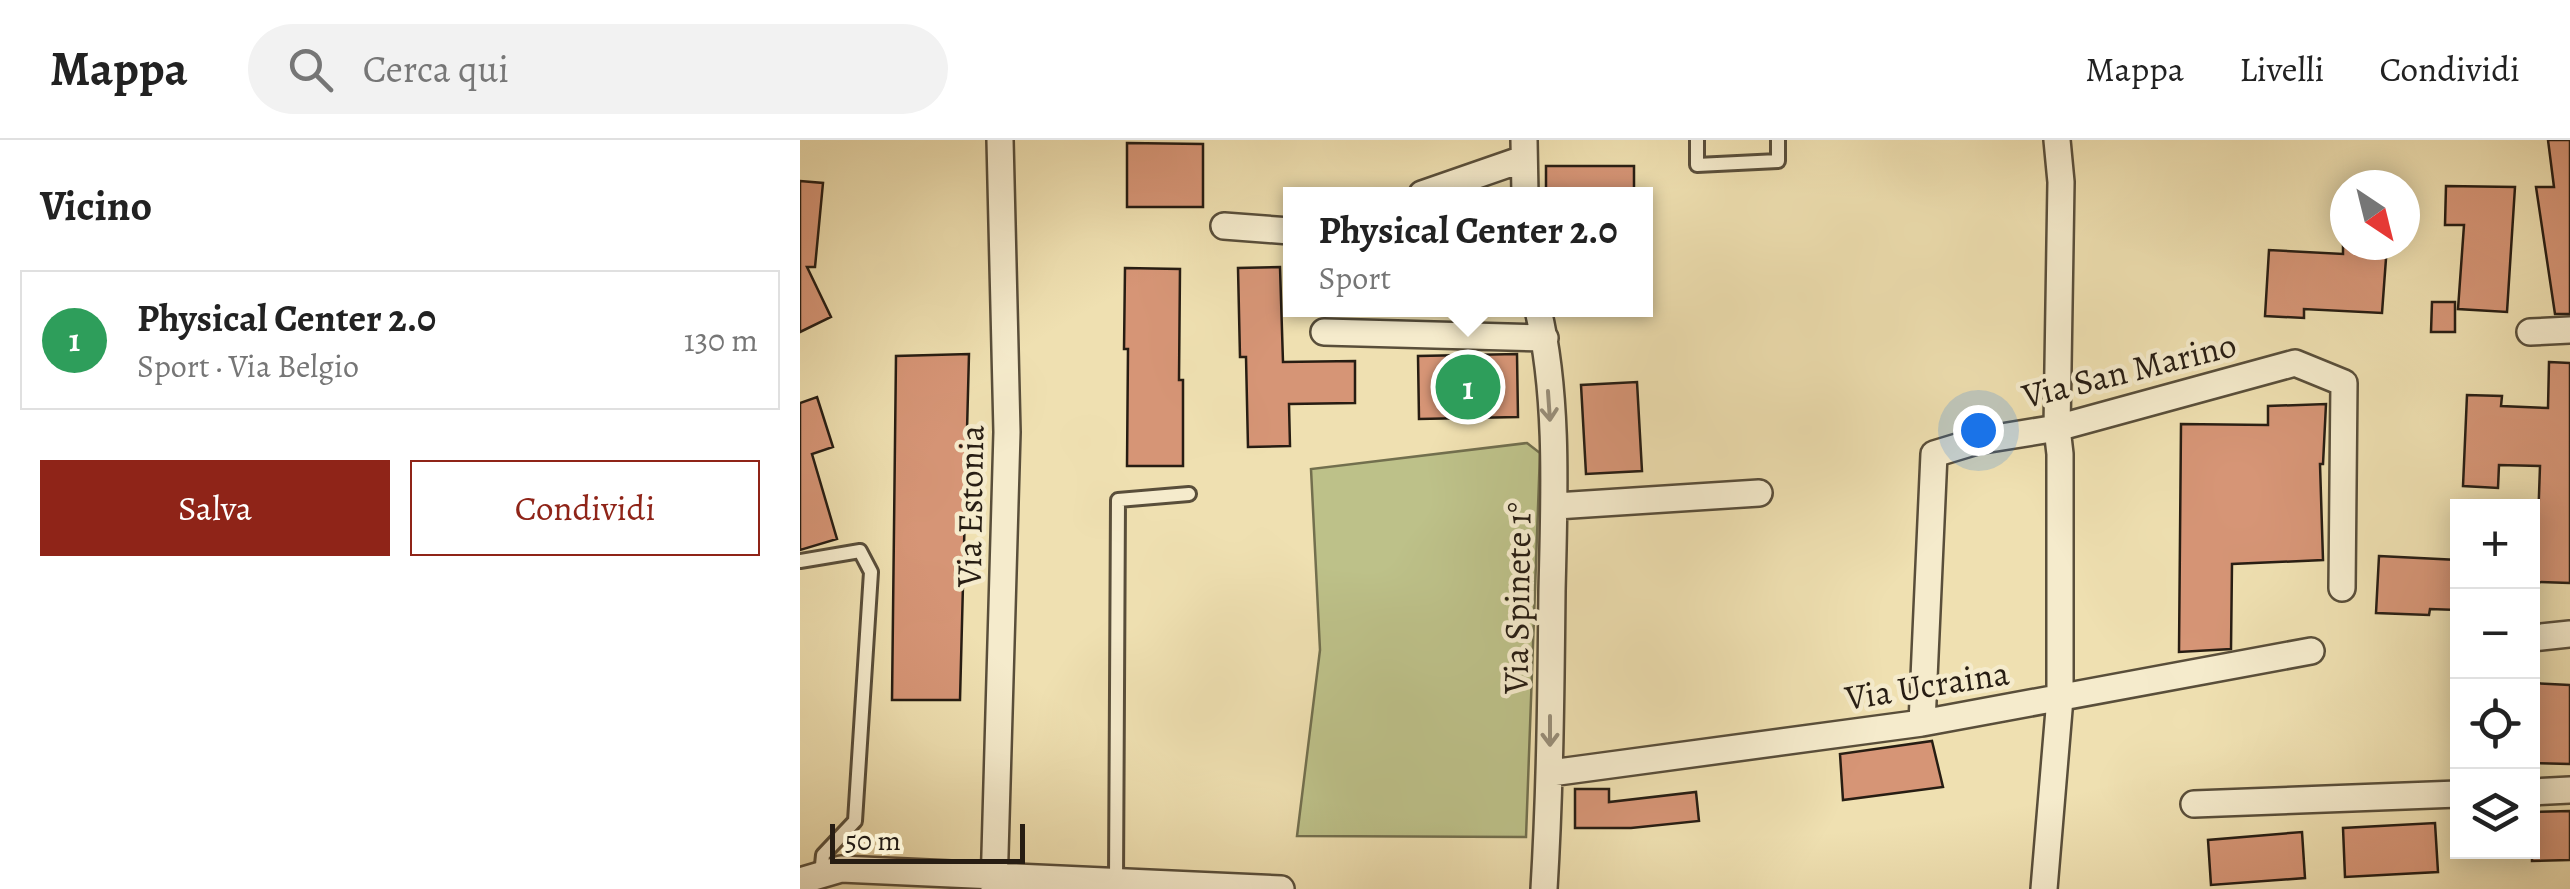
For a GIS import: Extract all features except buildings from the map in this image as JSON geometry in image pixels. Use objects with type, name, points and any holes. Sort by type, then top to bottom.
[{"type":"street","name":"Via Estonia","points":[[995,881],[1007,432],[1000,140]]},
{"type":"street","points":[[2044,889],[2060,698],[2057,428],[2061,182],[2057,140]]},
{"type":"street","points":[[1438,187],[1524,150],[1525,187]]},
{"type":"street","points":[[1224,226],[1283,231]]},
{"type":"street","name":"Via Spinete 1°","points":[[1540,317],[1545,338],[1556,506],[1551,772],[1544,889]]},
{"type":"street","points":[[2530,332],[2570,330]]},
{"type":"street","points":[[1324,332],[1545,338]]},
{"type":"street","name":"Via San Marino","points":[[1922,724],[1934,454],[1976,441],[2057,428],[2296,364],[2344,383],[2342,588]]},
{"type":"street","points":[[1556,506],[1758,494]]},
{"type":"street","points":[[2540,637],[2570,634]]},
{"type":"street","name":"Via Ucraina","points":[[1551,772],[1922,724],[2311,651]]},
{"type":"street","points":[[2540,792],[2570,790]]},
{"type":"street","points":[[2194,804],[2450,794]]},
{"type":"street","points":[[825,878],[1116,881],[1281,889]]},
{"type":"lane","points":[[1697,140],[1697,165],[1778,161],[1778,140]]},
{"type":"lane","points":[[1116,881],[1118,500],[1189,494]]},
{"type":"lane","points":[[800,561],[860,551],[871,572],[855,821],[822,855],[825,878]]},
{"type":"green space","points":[[1527,443],[1540,453],[1526,837],[1297,836],[1320,650],[1311,469]]},
{"type":"place","name":"Physical Center 2.0","points":[[1468,387]]}]
